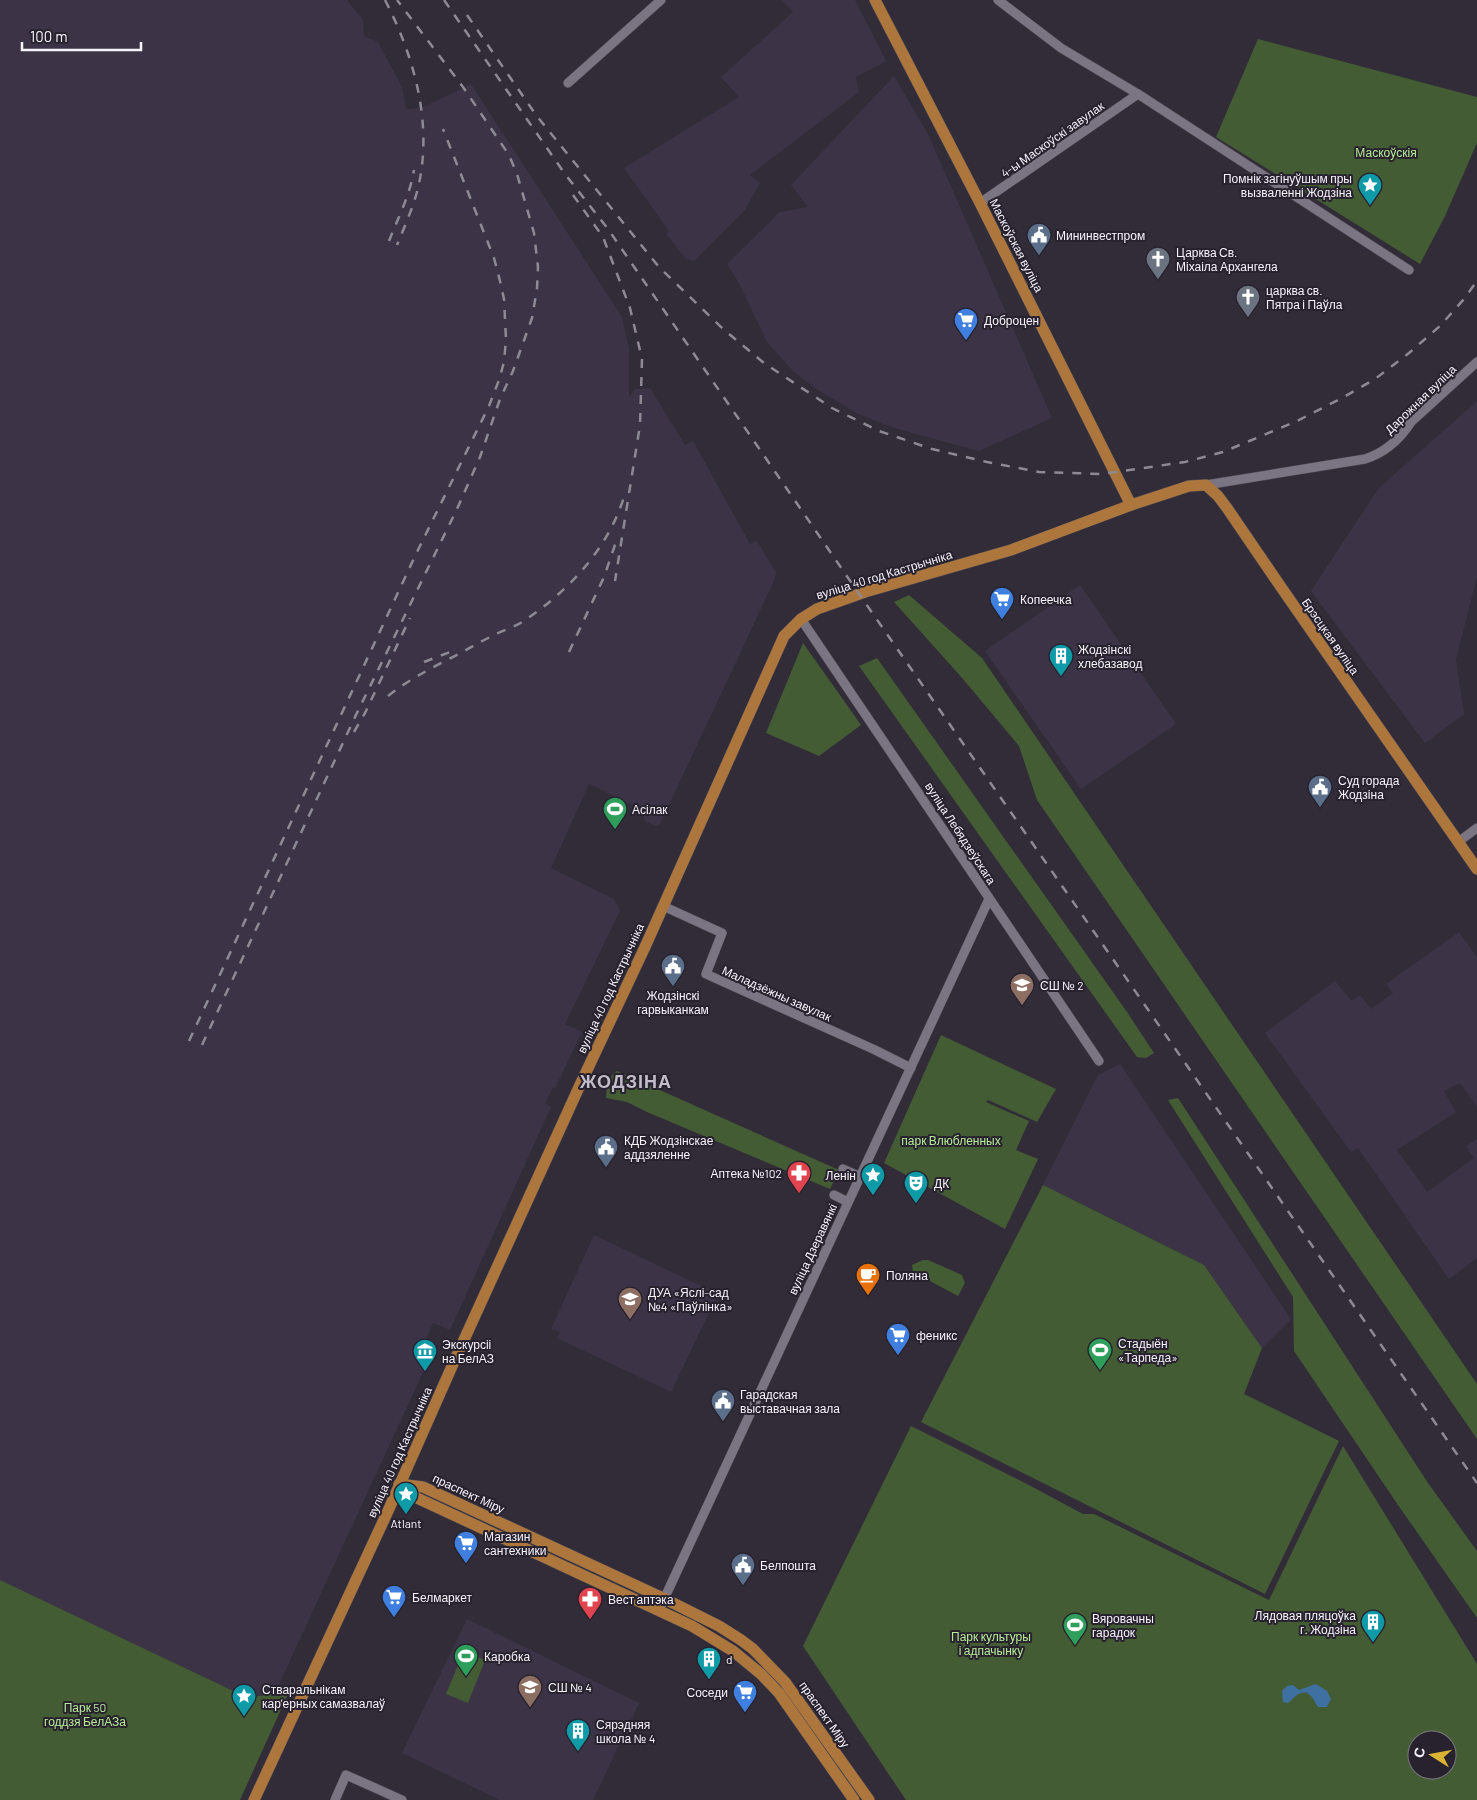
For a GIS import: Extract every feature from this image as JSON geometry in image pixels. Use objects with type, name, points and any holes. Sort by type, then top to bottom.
[{"type":"main road","name":"Маскоўская вуліца","points":[[874,0],[980,203],[1131,505]]},
{"type":"main road","points":[[1131,505],[1189,486],[1206,486]]},
{"type":"main road","name":"Брэсцкая вуліца","points":[[1206,486],[1228,508],[1477,869]]},
{"type":"main road","name":"вуліца 40 год Кастрычніка","points":[[257,1799],[784,636],[801,619],[817,609],[865,592],[1011,550],[1131,505]]},
{"type":"main road","name":"праспект Міру","points":[[399,1484],[423,1487],[719,1626],[753,1649],[785,1682],[869,1800]]},
{"type":"main road","name":"праспект Міру","points":[[399,1484],[417,1498],[659,1610],[713,1638],[747,1661],[779,1693],[854,1800]]},
{"type":"main road","points":[[460,1518],[466,1507]]},
{"type":"street","points":[[568,83],[661,0]]},
{"type":"street","points":[[998,0],[1061,48],[1138,94],[1410,270]]},
{"type":"street","name":"4-ы Маскоўскі завулак","points":[[980,203],[1138,94]]},
{"type":"street","name":"Дарожная вуліца","points":[[1206,486],[1380,454],[1404,432],[1411,422],[1477,362]]},
{"type":"street","name":"вуліца Лебядзеўскага","points":[[801,619],[1098,1061]]},
{"type":"street","points":[[1458,842],[1477,828]]},
{"type":"street","name":"вуліца Дзеравянкі","points":[[659,1610],[989,899]]},
{"type":"street","name":"Маладзёжны завулак","points":[[663,906],[722,933],[706,974],[911,1068]]},
{"type":"street","points":[[843,1169],[860,1176]]},
{"type":"street","points":[[834,1195],[848,1202]]},
{"type":"street","points":[[335,1800],[346,1775],[402,1800]]},
{"type":"shaded area","points":[[0,0],[347,0],[363,20],[364,36],[378,42],[402,87],[406,109],[421,108],[471,84],[622,317],[629,348],[629,397],[635,389],[650,388],[685,445],[693,441],[750,544],[757,541],[776,573],[660,824],[656,826],[646,822],[639,808],[589,784],[551,868],[614,899],[620,911],[565,1024],[582,1032],[555,1088],[553,1087],[545,1104],[551,1107],[450,1330],[433,1323],[421,1352],[430,1357],[275,1693],[248,1698],[0,1580]]},
{"type":"shaded area","points":[[782,0],[855,0],[886,61],[856,77],[859,92],[750,175],[760,183],[745,210],[694,261],[685,258],[666,234],[669,231],[624,168],[739,97],[721,77],[793,12]]},
{"type":"shaded area","points":[[894,76],[929,136],[1052,418],[979,451],[894,428],[856,413],[815,388],[794,372],[767,342],[739,283],[727,264],[780,212],[808,207],[791,185]]},
{"type":"shaded area","points":[[1477,401],[1477,577],[1456,659],[1464,714],[1425,743],[1311,591],[1379,488]]},
{"type":"shaded area","points":[[1080,585],[1176,724],[1081,789],[985,651]]},
{"type":"shaded area","points":[[1459,932],[1477,957],[1477,1107],[1460,1083],[1444,1091],[1456,1112],[1397,1150],[1427,1192],[1474,1158],[1466,1146],[1477,1139],[1477,1258],[1449,1279],[1358,1148],[1351,1152],[1265,1033],[1335,981],[1352,1001],[1360,995],[1371,1009],[1393,993],[1386,984]]},
{"type":"shaded area","points":[[1120,1064],[1291,1319],[1262,1348],[1204,1265],[1043,1185],[1098,1075]]},
{"type":"shaded area","name":"ДУА «Яслі-сад №4 «Паўлінка»","points":[[594,1235],[718,1294],[671,1392],[557,1338],[560,1332],[551,1329]]},
{"type":"shaded area","name":"СШ № 4","points":[[467,1619],[639,1703],[593,1800],[500,1800],[402,1753]]},
{"type":"green space","name":"Маскоўскія","points":[[1258,39],[1477,97],[1477,143],[1445,216],[1420,264],[1216,137]]},
{"type":"green space","points":[[909,595],[982,658],[1477,1384],[1477,1439],[1037,800],[1019,746],[963,679],[894,602]]},
{"type":"green space","points":[[803,643],[861,725],[819,756],[766,733]]},
{"type":"green space","points":[[877,658],[1154,1053],[1146,1058],[1137,1057],[859,666]]},
{"type":"green space","name":"парк Влюбленных","points":[[941,1035],[1056,1089],[1037,1122],[988,1100],[986,1102],[1029,1121],[1016,1150],[1038,1159],[1005,1229],[884,1163]]},
{"type":"green space","points":[[617,1071],[839,1170],[830,1189],[627,1102],[606,1098],[607,1080]]},
{"type":"green space","points":[[1178,1098],[1428,1483],[1477,1551],[1477,1618],[1294,1351],[1293,1297],[1168,1100]]},
{"type":"green space","name":"Стадыён «Тарпеда»","points":[[1043,1185],[1204,1265],[1262,1348],[1244,1394],[1339,1441],[1265,1594],[921,1422]]},
{"type":"green space","points":[[928,1260],[962,1275],[965,1283],[958,1296],[913,1272],[912,1265]]},
{"type":"green space","name":"Парк культуры і адпачынку","points":[[911,1426],[1083,1514],[1094,1514],[1269,1600],[1343,1446],[1477,1664],[1477,1800],[906,1800],[803,1646]]},
{"type":"green space","name":"Парк 50 годдзя БелАЗа","points":[[0,1580],[248,1698],[275,1693],[288,1694],[240,1800],[0,1800]]},
{"type":"green space","name":"Каробка","points":[[464,1651],[485,1660],[468,1703],[446,1694]]},
{"type":"water","points":[[1316,1684],[1327,1691],[1331,1699],[1327,1707],[1318,1707],[1312,1697],[1306,1692],[1298,1694],[1288,1703],[1283,1702],[1282,1691],[1287,1686],[1293,1685],[1299,1690]]},
{"type":"railway","points":[[385,0],[396,22],[413,69],[419,93],[422,118],[422,167],[417,192],[397,245]]},
{"type":"railway","points":[[202,1045],[355,717],[457,509],[480,457],[500,399],[513,371],[532,318],[537,289],[538,267],[534,233],[517,174],[509,155],[463,87],[397,0]]},
{"type":"railway","points":[[444,0],[565,174],[608,229],[1477,1483]]},
{"type":"railway","points":[[467,15],[536,115],[659,267],[723,329],[764,363],[832,408],[879,431],[932,449],[1039,472],[1102,474],[1185,462],[1223,452],[1297,421],[1375,379],[1440,326],[1477,281]]},
{"type":"railway","points":[[189,1041],[416,554],[489,406],[499,380],[504,362],[506,339],[504,299],[500,281],[494,258],[443,129]]},
{"type":"railway","points":[[389,241],[407,197],[414,170]]},
{"type":"railway","points":[[573,195],[603,237],[630,308],[642,359],[640,425],[615,581]]},
{"type":"railway","points":[[388,696],[424,672],[497,633],[519,624],[555,598],[597,552],[617,516],[624,497]]},
{"type":"railway","points":[[569,652],[604,577],[617,539]]},
{"type":"railway","points":[[354,732],[410,618]]},
{"type":"railway","points":[[424,662],[450,652]]},
{"type":"place","name":"Помнік загінуўшым пры вызваленні Жодзіна","points":[[1370,206]]},
{"type":"place","name":"Мининвестпром","points":[[1039,256]]},
{"type":"place","name":"Царква Св. Міхаіла Архангела","points":[[1158,280]]},
{"type":"place","name":"царква св. Пятра і Паўла","points":[[1248,318]]},
{"type":"place","name":"Доброцен","points":[[966,341]]},
{"type":"place","name":"Копеечка","points":[[1002,620]]},
{"type":"place","name":"Жодзінскі хлебазавод","points":[[1061,677]]},
{"type":"place","name":"Суд горада Жодзіна","points":[[1320,808]]},
{"type":"place","name":"Асілак","points":[[615,830]]},
{"type":"place","name":"Жодзінскі гарвыканкам","points":[[673,987]]},
{"type":"place","name":"СШ № 2","points":[[1022,1006]]},
{"type":"place","name":"КДБ Жодзінскае аддзяленне","points":[[606,1168]]},
{"type":"place","name":"Аптека №102","points":[[799,1194]]},
{"type":"place","name":"Ленін","points":[[873,1196]]},
{"type":"place","name":"ДК","points":[[916,1204]]},
{"type":"place","name":"Поляна","points":[[868,1296]]},
{"type":"place","name":"ДУА «Яслі-сад №4 «Паўлінка»","points":[[630,1320]]},
{"type":"place","name":"феникс","points":[[898,1356]]},
{"type":"place","name":"Стадыён «Тарпеда»","points":[[1100,1371]]},
{"type":"place","name":"Экскурсіі на БелАЗ","points":[[425,1372]]},
{"type":"place","name":"Гарадская выставачная зала","points":[[723,1422]]},
{"type":"place","name":"Atlant","points":[[406,1515]]},
{"type":"place","name":"Магазин сантехники","points":[[466,1564]]},
{"type":"place","name":"Белпошта","points":[[743,1586]]},
{"type":"place","name":"Белмаркет","points":[[394,1618]]},
{"type":"place","name":"Вест аптэка","points":[[590,1620]]},
{"type":"place","name":"Лядовая пляцоўка г. Жодзіна","points":[[1373,1643]]},
{"type":"place","name":"Вяровачны гарадок","points":[[1075,1646]]},
{"type":"place","name":"Каробка","points":[[466,1677]]},
{"type":"place","name":"d","points":[[709,1680]]},
{"type":"place","name":"СШ № 4","points":[[530,1708]]},
{"type":"place","name":"Соседи","points":[[745,1713]]},
{"type":"place","name":"Стваральнікам карʼерных самазвалаў","points":[[244,1717]]},
{"type":"place","name":"Сярэдняя школа № 4","points":[[578,1752]]},
{"type":"district","name":"ЖОДЗІНА","points":[[626,1081]]}]
